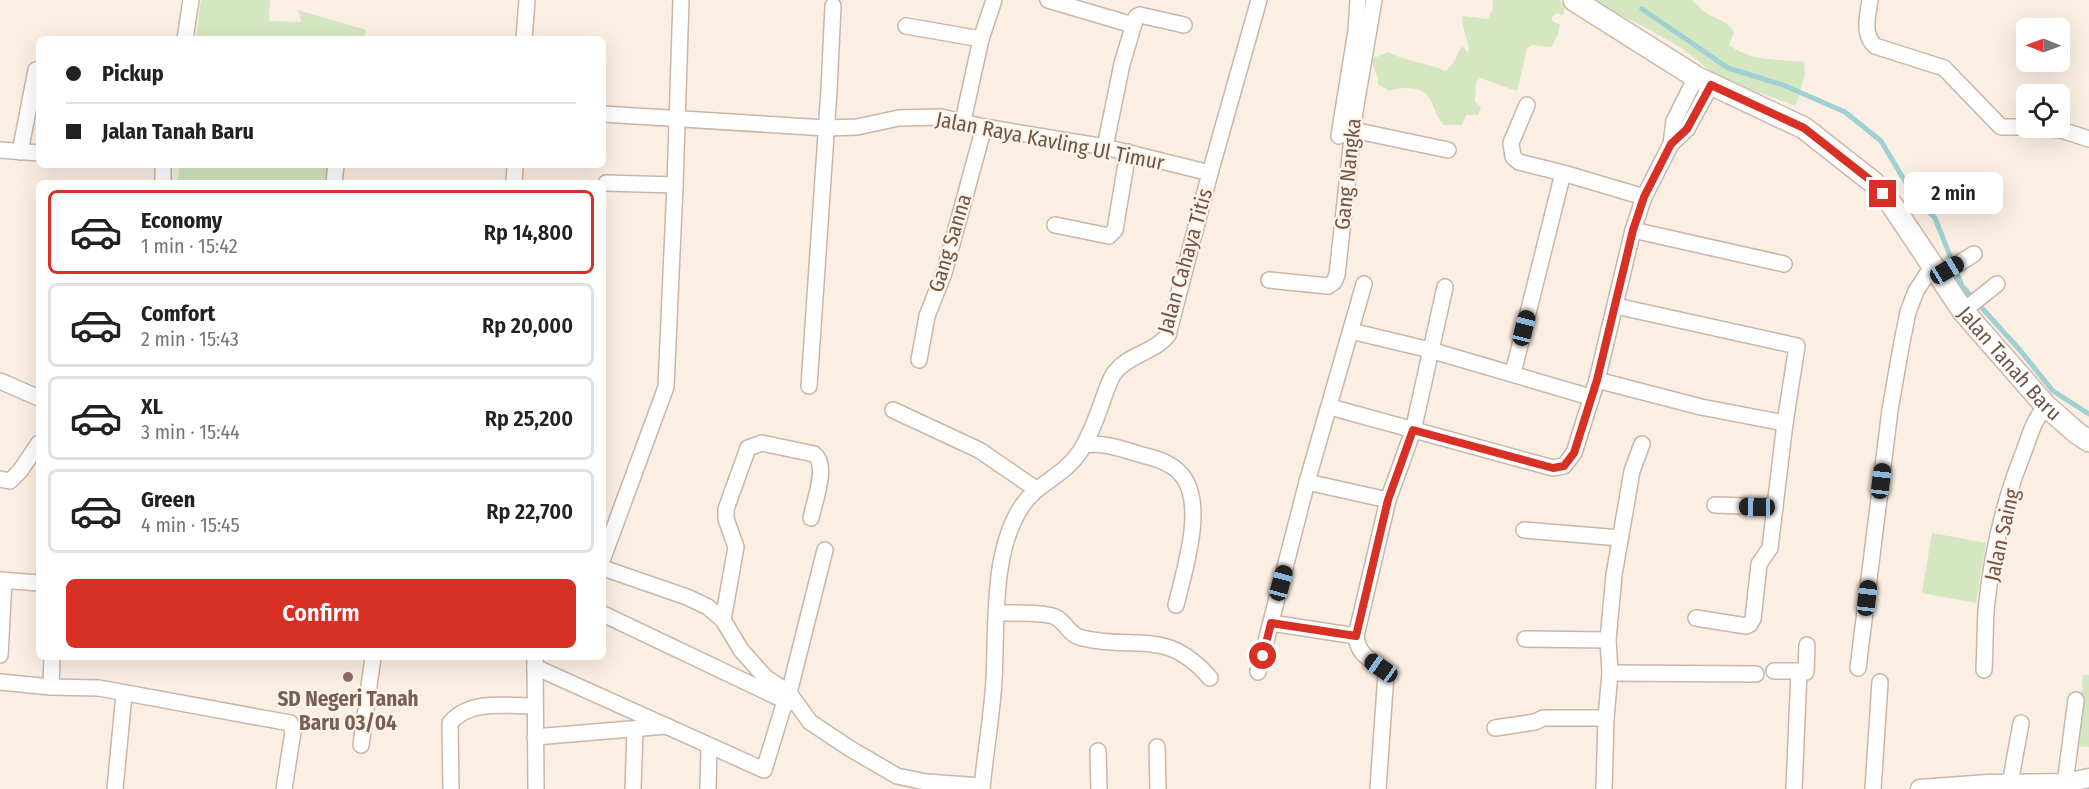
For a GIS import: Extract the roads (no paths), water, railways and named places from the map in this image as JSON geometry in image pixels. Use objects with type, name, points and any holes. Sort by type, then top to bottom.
[{"type":"main road","name":"Jalan Tanah Baru","points":[[1574,0],[1704,81],[1804,128],[1874,183],[2046,406],[2089,441]]},
{"type":"street","points":[[185,36],[191,0]]},
{"type":"street","points":[[524,36],[526,0]]},
{"type":"street","points":[[606,550],[666,387],[681,0]]},
{"type":"street","points":[[963,121],[981,39],[994,0]]},
{"type":"street","points":[[1048,0],[1133,25]]},
{"type":"street","name":"Jalan Cahaya Titis","points":[[982,787],[994,681],[1000,575],[1006,540],[1021,507],[1036,489],[1066,470],[1084,445],[1114,373],[1123,363],[1163,342],[1168,335],[1210,173],[1259,0]]},
{"type":"street","points":[[1339,136],[1356,31],[1358,0]]},
{"type":"street","name":"Gang Nangka","points":[[1269,280],[1328,286],[1334,282],[1337,275],[1353,130],[1374,0]]},
{"type":"street","points":[[1870,0],[1866,25],[1868,37],[1875,46],[1944,68],[2001,127],[2016,127]]},
{"type":"street","points":[[808,386],[833,6]]},
{"type":"street","points":[[1105,147],[1122,64],[1136,17],[1140,15],[1184,25]]},
{"type":"street","points":[[906,26],[981,39]]},
{"type":"street","points":[[20,152],[36,70]]},
{"type":"street","points":[[1329,407],[1553,468],[1564,466],[1574,453],[1597,380],[1633,230],[1644,197],[1671,144],[1674,121],[1704,81]]},
{"type":"street","points":[[1527,105],[1511,143],[1513,157],[1519,162],[1644,197]]},
{"type":"street","name":"Jalan Raya Kavling Ul Timur","points":[[606,114],[826,128],[857,127],[899,118],[941,117],[984,127],[1105,147],[1210,173]]},
{"type":"street","name":"Gang Sanna","points":[[919,360],[927,316],[944,273],[984,127]]},
{"type":"street","points":[[1353,130],[1448,150]]},
{"type":"street","points":[[2070,133],[2089,139]]},
{"type":"street","points":[[0,150],[36,153]]},
{"type":"street","points":[[1055,225],[1109,236],[1112,234],[1128,152]]},
{"type":"street","points":[[1513,373],[1563,173]]},
{"type":"street","points":[[606,183],[675,185]]},
{"type":"street","points":[[1633,230],[1784,264]]},
{"type":"street","points":[[1858,668],[1890,410],[1908,312],[1916,291],[1940,270],[1973,255]]},
{"type":"street","points":[[1258,672],[1307,482],[1364,284]]},
{"type":"street","points":[[1968,307],[1995,285]]},
{"type":"street","points":[[1378,789],[1386,673],[1363,655],[1357,646],[1356,636],[1388,500],[1413,430],[1445,287]]},
{"type":"street","points":[[1616,306],[1797,346],[1770,548],[1758,564],[1752,619],[1746,626],[1696,618]]},
{"type":"street","points":[[1351,331],[1430,350],[1590,397]]},
{"type":"street","points":[[1597,380],[1701,407],[1785,423]]},
{"type":"street","points":[[0,381],[36,397]]},
{"type":"street","name":"Jalan Saing","points":[[1984,670],[1986,610],[2002,521],[2033,427],[2046,406]]},
{"type":"street","points":[[893,410],[979,450],[1036,489]]},
{"type":"street","points":[[723,620],[736,547],[726,519],[726,509],[748,448],[762,443],[814,454],[818,458],[822,469],[811,518]]},
{"type":"street","points":[[1084,445],[1096,443],[1107,445],[1155,458],[1182,474],[1194,509],[1192,533],[1176,605]]},
{"type":"street","points":[[1604,789],[1610,673],[1608,640],[1620,538],[1632,471],[1642,444]]},
{"type":"street","points":[[0,479],[10,481],[36,447]]},
{"type":"street","points":[[1307,482],[1388,500]]},
{"type":"street","points":[[1715,505],[1775,507]]},
{"type":"street","points":[[1524,530],[1620,538]]},
{"type":"street","points":[[536,789],[535,662],[709,747],[764,770],[791,700],[825,550]]},
{"type":"street","points":[[606,569],[687,597],[708,607],[723,620],[741,650],[810,722],[897,776],[926,782],[982,787]]},
{"type":"street","points":[[0,655],[2,580],[36,583]]},
{"type":"street","points":[[997,613],[1054,616],[1075,636],[1085,639],[1157,644],[1176,649],[1199,665],[1210,678]]},
{"type":"street","points":[[606,615],[791,700]]},
{"type":"street","points":[[1271,623],[1356,636]]},
{"type":"street","points":[[1525,639],[1608,640]]},
{"type":"street","points":[[1774,671],[1806,672],[1807,645]]},
{"type":"street","points":[[51,687],[52,660]]},
{"type":"street","points":[[361,745],[373,660]]},
{"type":"street","points":[[1794,789],[1798,671]]},
{"type":"street","points":[[1610,673],[1756,674]]},
{"type":"street","points":[[0,682],[51,687],[99,688],[290,723],[292,732],[284,789]]},
{"type":"street","points":[[1873,789],[1880,682]]},
{"type":"street","points":[[115,789],[124,694]]},
{"type":"street","points":[[1920,789],[2080,782],[2076,700]]},
{"type":"street","points":[[451,789],[450,723],[457,714],[480,706],[534,706]]},
{"type":"street","points":[[1495,728],[1535,722],[1543,717],[1606,718]]},
{"type":"street","points":[[2010,784],[2021,723]]},
{"type":"street","points":[[535,736],[668,726]]},
{"type":"street","points":[[633,789],[635,730]]},
{"type":"street","points":[[708,789],[709,747]]},
{"type":"street","points":[[1157,747],[1158,789]]},
{"type":"street","points":[[1098,751],[1099,789]]},
{"type":"waterway","points":[[1642,9],[1728,68],[1783,85],[1845,112],[1881,141],[1915,198],[1935,218],[1962,286],[2019,349],[2053,391],[2089,414]]},
{"type":"place","name":"SD Negeri Tanah Baru 03/04","points":[[348,677]]}]
